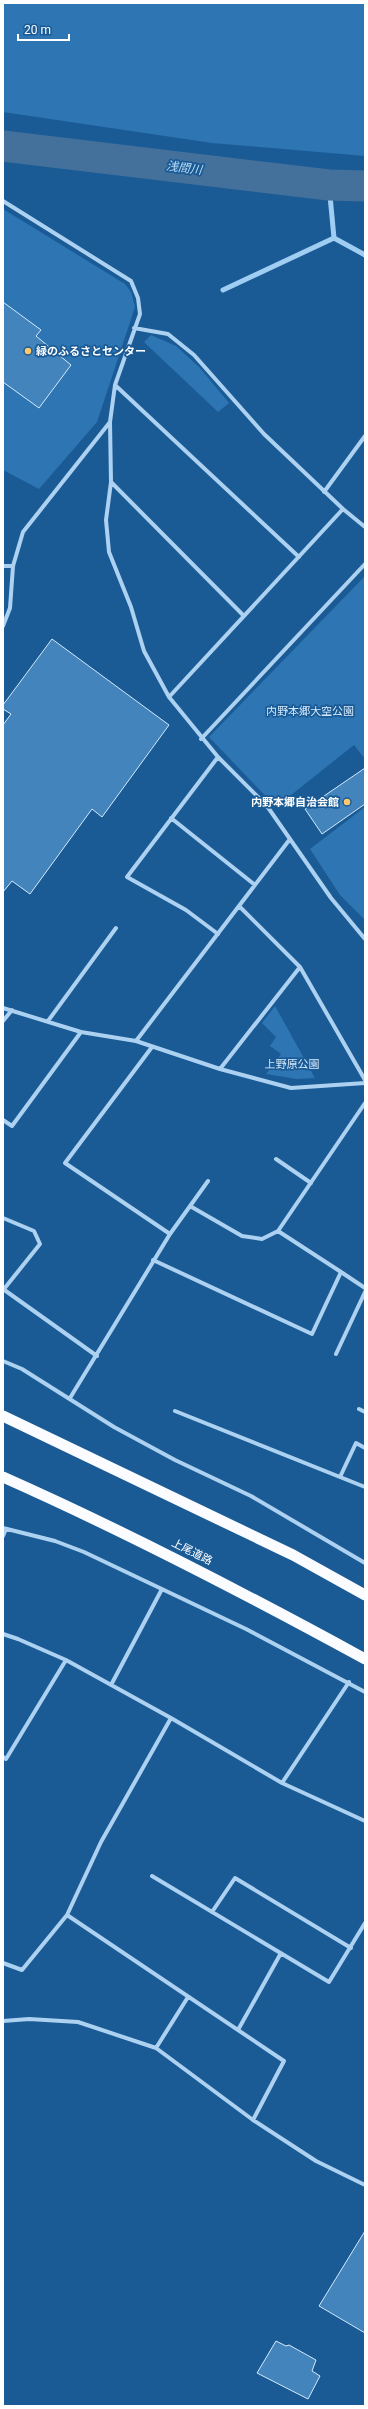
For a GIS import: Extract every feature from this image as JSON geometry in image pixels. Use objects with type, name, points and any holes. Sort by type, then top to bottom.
[{"type":"highway","points":[[3,1416],[293,1555],[365,1596]]},
{"type":"highway","name":"上尾道路","points":[[3,1477],[96,1518],[254,1599],[365,1659]]},
{"type":"street","points":[[3,201],[131,281],[138,298],[140,314],[115,385],[110,422],[111,482],[106,520],[109,552],[131,607],[144,651],[169,697],[201,739],[267,806],[331,898],[365,939]]},
{"type":"street","points":[[134,328],[168,334],[194,355],[264,434],[343,510],[365,527]]},
{"type":"street","points":[[115,385],[299,557]]},
{"type":"street","points":[[3,626],[10,608],[13,566],[23,532],[110,422]]},
{"type":"street","points":[[324,492],[365,436]]},
{"type":"street","points":[[111,482],[244,616]]},
{"type":"street","points":[[169,697],[343,510]]},
{"type":"street","points":[[201,739],[365,564]]},
{"type":"street","points":[[3,566],[13,566]]},
{"type":"street","points":[[218,757],[127,877],[186,910],[218,934]]},
{"type":"street","points":[[171,818],[255,885]]},
{"type":"street","points":[[136,1041],[290,839]]},
{"type":"street","points":[[3,1008],[81,1032],[136,1041],[220,1069],[291,1088],[365,1081],[300,967],[239,906]]},
{"type":"street","points":[[48,1021],[116,928]]},
{"type":"street","points":[[220,1069],[300,967]]},
{"type":"street","points":[[3,1021],[12,1010]]},
{"type":"street","points":[[3,1120],[12,1126],[81,1032]]},
{"type":"street","points":[[152,1047],[65,1163],[170,1234]]},
{"type":"street","points":[[190,1206],[242,1236],[262,1240],[278,1231],[365,1103]]},
{"type":"street","points":[[276,1159],[311,1183]]},
{"type":"street","points":[[70,1398],[170,1234],[208,1181]]},
{"type":"street","points":[[3,1218],[34,1231],[40,1244],[4,1289],[96,1356]]},
{"type":"street","points":[[278,1231],[365,1288]]},
{"type":"street","points":[[154,1260],[312,1334],[341,1272]]},
{"type":"street","points":[[336,1354],[365,1292]]},
{"type":"street","points":[[3,1360],[22,1369],[114,1427],[175,1460],[251,1496],[365,1563]]},
{"type":"street","points":[[359,1409],[365,1412]]},
{"type":"street","points":[[175,1411],[365,1487]]},
{"type":"street","points":[[340,1477],[356,1443],[365,1448]]},
{"type":"street","points":[[3,1536],[4,1529],[55,1541],[84,1552],[349,1682],[365,1692]]},
{"type":"street","points":[[110,1685],[162,1590]]},
{"type":"street","points":[[3,1634],[66,1660],[171,1718],[282,1783],[365,1821]]},
{"type":"street","points":[[3,1757],[6,1759],[66,1660]]},
{"type":"street","points":[[282,1783],[349,1682]]},
{"type":"street","points":[[3,1963],[22,1970],[67,1915],[101,1842],[171,1718]]},
{"type":"street","points":[[152,1876],[329,1982],[365,1923]]},
{"type":"street","points":[[212,1912],[235,1878],[351,1948]]},
{"type":"street","points":[[67,1915],[284,2061],[253,2120]]},
{"type":"street","points":[[238,2030],[281,1953]]},
{"type":"street","points":[[156,2048],[188,1996]]},
{"type":"street","points":[[3,2021],[29,2019],[78,2022],[156,2048],[253,2120],[316,2161],[365,2184]]},
{"type":"green space","points":[[3,3],[365,3],[365,156],[212,143],[3,112]]},
{"type":"green space","points":[[3,209],[125,284],[131,292],[135,307],[97,422],[39,489],[3,470]]},
{"type":"green space","points":[[151,335],[176,346],[199,367],[229,403],[218,412],[144,342]]},
{"type":"green space","name":"内野本郷大空公園","points":[[365,576],[365,759],[354,745],[276,807],[209,737]]},
{"type":"green space","points":[[365,807],[365,920],[340,895],[310,849]]},
{"type":"green space","name":"上野原公園","points":[[275,1006],[315,1078],[297,1079],[266,1074],[281,1054],[270,1046],[276,1037],[262,1023]]},
{"type":"building","name":"緑のふるさとセンター","points":[[3,302],[41,330],[36,336],[71,365],[39,408],[3,382]]},
{"type":"building","points":[[52,639],[169,725],[102,817],[92,809],[30,894],[12,881],[3,892],[3,725],[11,714],[3,709],[3,705]]},
{"type":"building","points":[[365,768],[365,804],[322,834],[305,809]]},
{"type":"building","points":[[365,2231],[365,2333],[319,2306]]},
{"type":"building","points":[[276,2341],[286,2346],[289,2345],[316,2360],[312,2371],[320,2376],[308,2399],[257,2373]]},
{"type":"waterway","name":"浅間川","points":[[3,146],[329,185],[365,186]]},
{"type":"waterway","points":[[329,185],[334,238],[365,255]]},
{"type":"waterway","points":[[223,290],[334,238]]},
{"type":"place","name":"緑のふるさとセンター","points":[[28,351]]},
{"type":"place","name":"内野本郷自治会館","points":[[347,802]]}]
